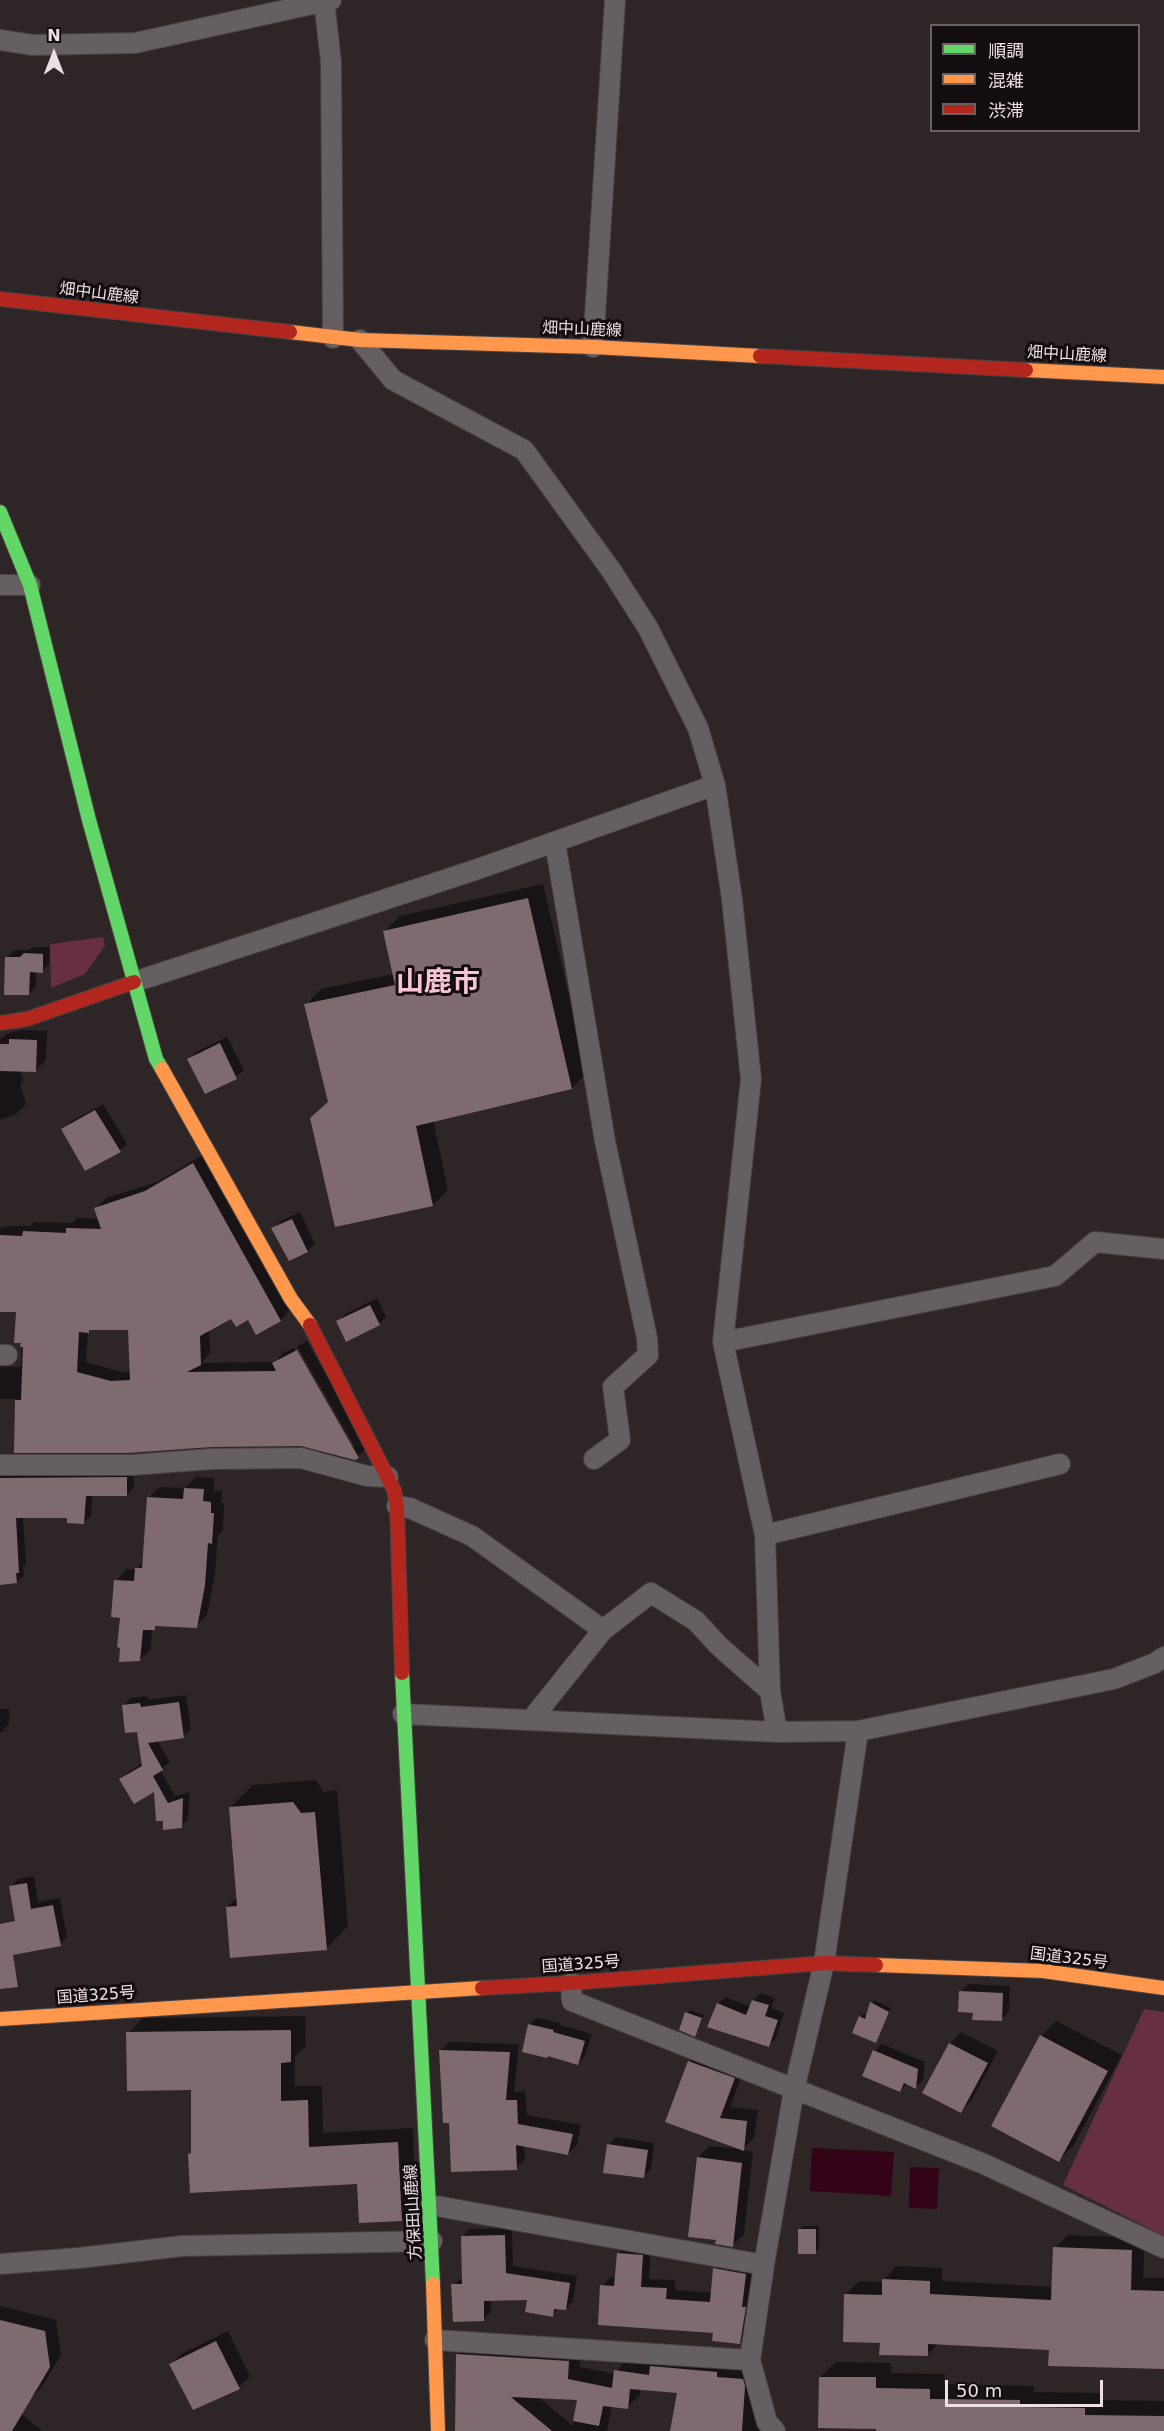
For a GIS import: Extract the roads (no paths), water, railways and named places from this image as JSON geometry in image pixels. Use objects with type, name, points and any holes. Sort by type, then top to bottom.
[{"type":"main road","name":"畑中山鹿線","points":[[0,299],[360,340],[593,347],[1164,377]]},
{"type":"main road","name":"方保田山鹿線","points":[[0,512],[30,585],[89,820],[156,1059],[291,1299],[314,1331],[394,1490],[397,1506],[403,1714],[431,2205],[438,2431]]},
{"type":"main road","points":[[0,1023],[27,1019],[134,982]]},
{"type":"main road","name":"国道325号","points":[[0,2019],[571,1983],[824,1963],[1043,1971],[1164,1988]]},
{"type":"street","points":[[593,347],[615,0]]},
{"type":"street","points":[[0,40],[33,45],[135,43],[327,1],[331,62],[333,338]]},
{"type":"street","points":[[360,340],[393,380],[524,450],[611,570],[648,628],[699,728],[715,785],[732,899],[750,1079],[723,1342],[765,1535],[770,1691],[777,1732]]},
{"type":"street","points":[[0,585],[30,585]]},
{"type":"street","points":[[134,982],[555,843],[715,785]]},
{"type":"street","points":[[555,843],[605,1141],[647,1338],[648,1355],[613,1387],[620,1440],[594,1459]]},
{"type":"street","points":[[723,1342],[1055,1276],[1095,1242],[1164,1249]]},
{"type":"street","points":[[0,1465],[132,1465],[212,1459],[301,1458],[367,1476],[388,1477]]},
{"type":"street","points":[[765,1535],[1060,1464]]},
{"type":"street","points":[[397,1506],[410,1508],[472,1536],[603,1630]]},
{"type":"street","points":[[531,1720],[603,1630],[651,1593],[696,1621],[719,1646],[770,1691]]},
{"type":"street","points":[[403,1714],[777,1732],[858,1731],[1114,1678],[1161,1662]]},
{"type":"street","points":[[774,2431],[767,2422],[750,2360],[794,2090],[824,1963],[858,1731]]},
{"type":"street","points":[[571,1983],[572,2001],[984,2164],[1164,2248]]},
{"type":"street","points":[[431,2205],[764,2265]]},
{"type":"street","points":[[0,2264],[79,2258],[182,2246],[432,2241]]},
{"type":"street","points":[[435,2340],[750,2360]]},
{"type":"district","name":"山鹿市","points":[[438,984]]}]
